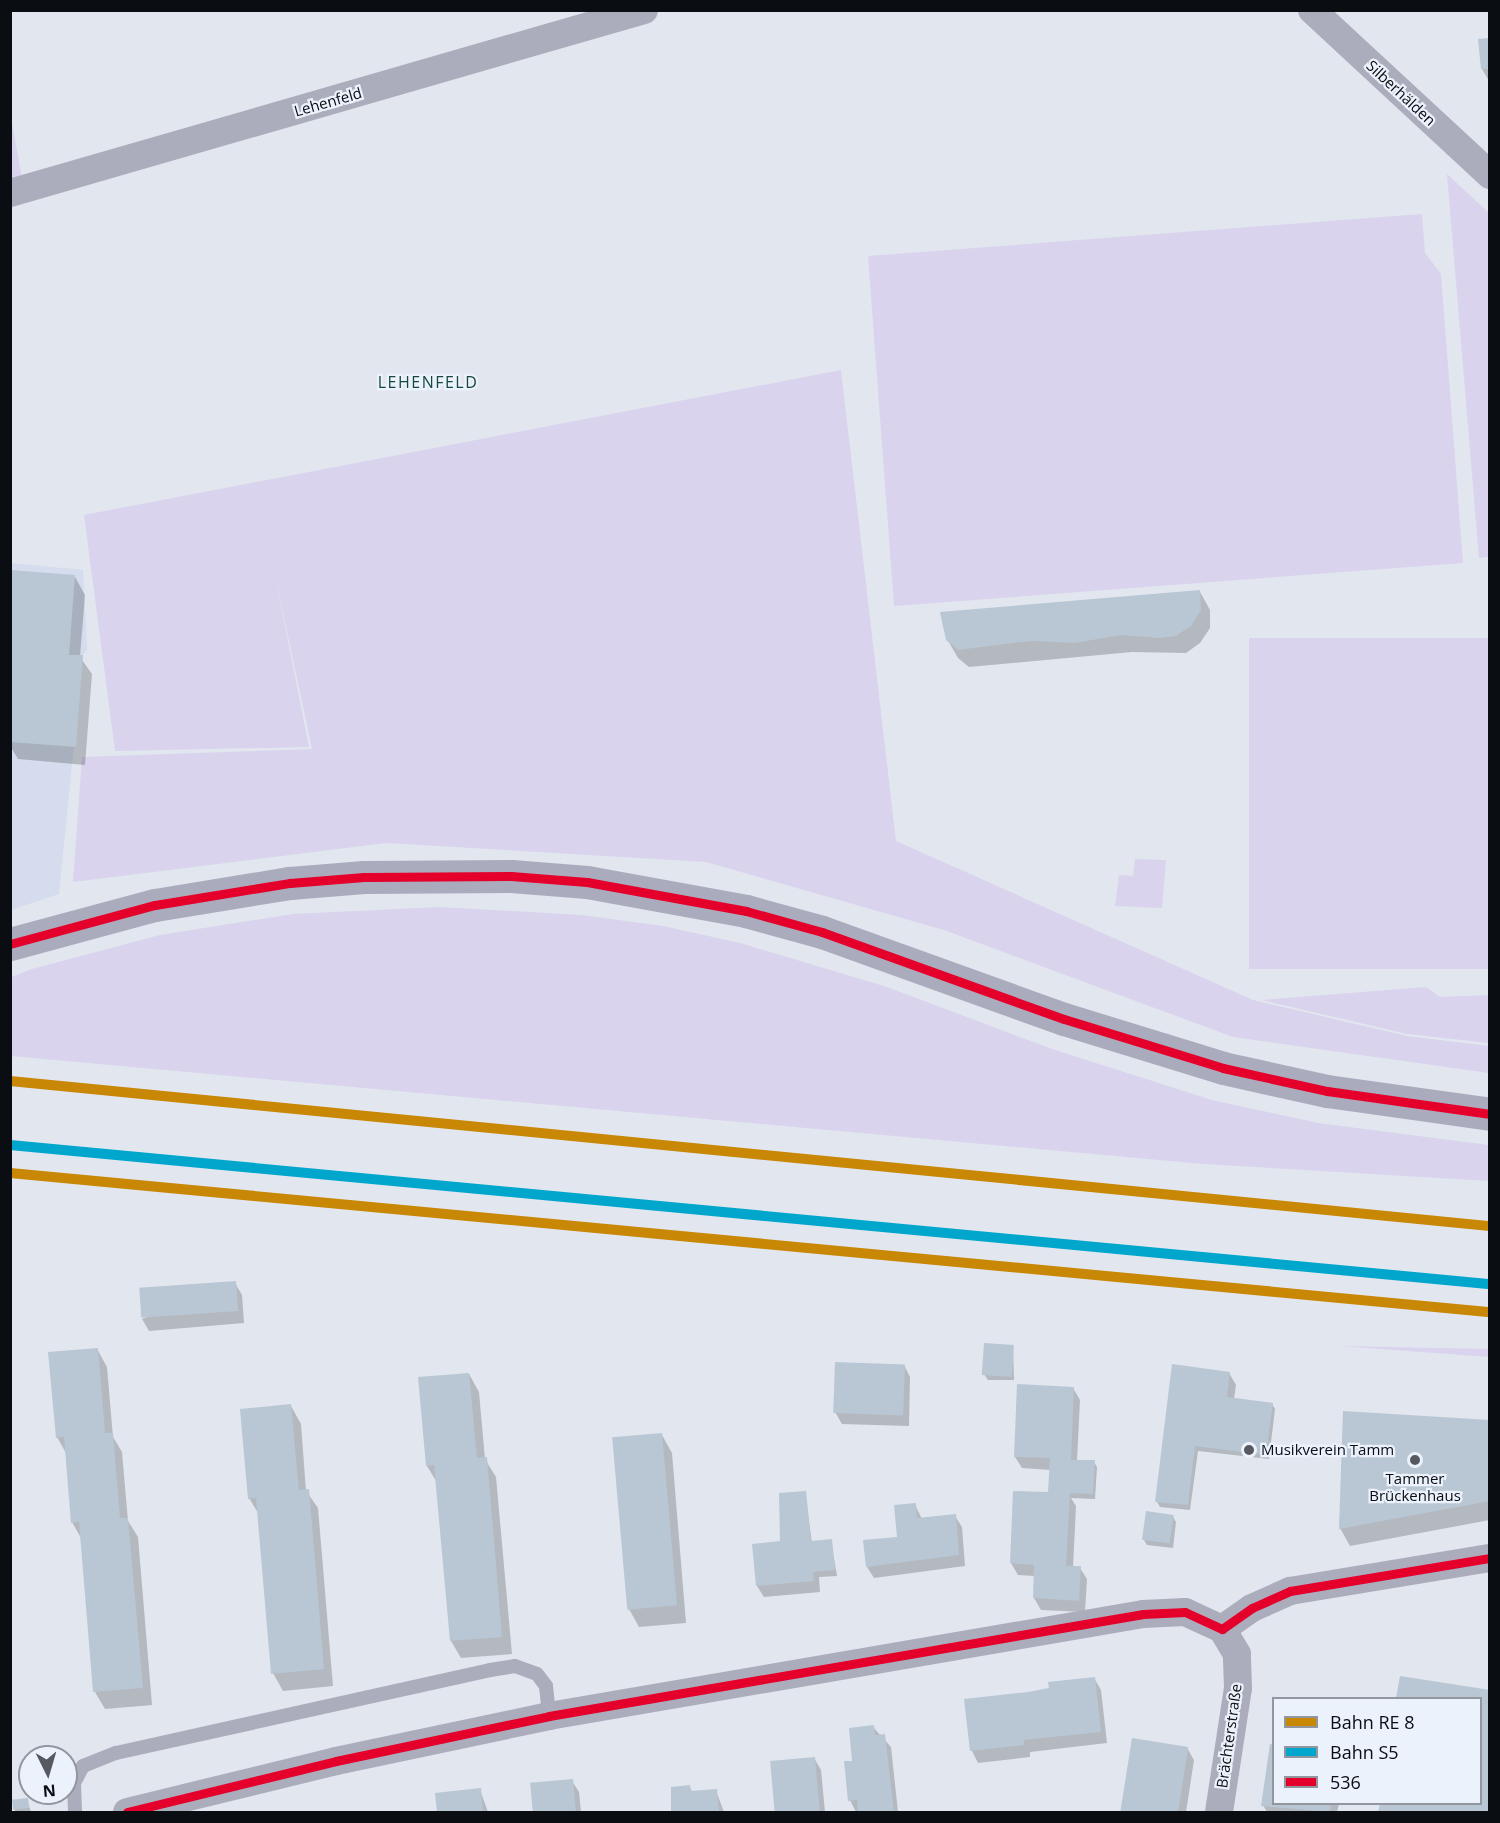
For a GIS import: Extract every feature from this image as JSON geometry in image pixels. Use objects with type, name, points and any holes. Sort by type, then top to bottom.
[{"type":"main road","points":[[10,944],[155,905],[290,883],[364,877],[512,876],[587,882],[746,911],[822,932],[1064,1018],[1223,1068],[1327,1090],[1490,1114]]},
{"type":"street","name":"Lehenfeld","points":[[10,192],[644,10]]},
{"type":"street","name":"Silberhälden","points":[[1312,10],[1490,175]]},
{"type":"street","points":[[127,1812],[336,1761],[549,1716],[1143,1614],[1185,1612],[1222,1629],[1252,1608],[1290,1591],[1490,1558]]},
{"type":"street","name":"Brächterstraße","points":[[1219,1812],[1238,1688],[1238,1654],[1222,1629]]},
{"type":"lane","points":[[75,1812],[74,1784],[83,1767],[116,1753],[490,1670],[515,1666],[537,1674],[546,1686],[549,1716]]},
{"type":"shaded area","points":[[10,112],[24,189],[10,192]]},
{"type":"shaded area","points":[[1447,174],[1489,213],[1489,557],[1479,558]]},
{"type":"shaded area","points":[[1422,214],[1425,253],[1441,274],[1463,563],[894,606],[868,256]]},
{"type":"shaded area","points":[[841,370],[896,841],[1253,1000],[1407,1036],[1489,1046],[1489,1073],[1233,1037],[944,930],[706,862],[386,843],[73,882],[82,757],[312,749],[274,570],[309,747],[115,751],[84,515]]},
{"type":"shaded area","points":[[10,563],[83,570],[87,649],[83,655],[59,894],[11,910]]},
{"type":"shaded area","points":[[1249,638],[1489,638],[1489,969],[1249,969]]},
{"type":"shaded area","points":[[1135,859],[1166,860],[1162,908],[1115,906],[1119,875],[1133,876]]},
{"type":"shaded area","points":[[439,907],[582,915],[663,926],[740,943],[887,987],[1052,1049],[1212,1100],[1318,1123],[1489,1145],[1489,1181],[1203,1164],[11,1056],[11,977],[32,969],[160,935],[293,914]]},
{"type":"shaded area","points":[[1426,987],[1440,997],[1489,995],[1489,1043],[1407,1034],[1262,1000]]},
{"type":"shaded area","points":[[1339,1346],[1489,1349],[1489,1357],[1422,1352]]},
{"type":"building","points":[[1490,38],[1490,69],[1481,69],[1478,39]]},
{"type":"building","points":[[10,570],[75,575],[69,655],[83,655],[76,747],[10,742]]},
{"type":"building","points":[[1200,590],[1201,610],[1191,626],[1176,636],[1159,638],[1121,635],[1075,643],[1031,641],[958,650],[946,640],[940,612]]},
{"type":"building","points":[[236,1281],[238,1311],[141,1318],[139,1288]]},
{"type":"building","points":[[984,1343],[1014,1345],[1012,1377],[982,1375]]},
{"type":"building","points":[[98,1348],[105,1433],[113,1433],[120,1518],[128,1518],[143,1688],[93,1692],[79,1522],[71,1523],[64,1437],[56,1438],[48,1352]]},
{"type":"building","points":[[835,1362],[905,1364],[903,1415],[833,1413]]},
{"type":"building","name":"Musikverein Tamm","points":[[1172,1364],[1230,1372],[1227,1397],[1273,1403],[1266,1455],[1195,1446],[1188,1505],[1155,1502]]},
{"type":"building","points":[[469,1373],[477,1458],[487,1457],[502,1637],[450,1641],[434,1465],[426,1466],[418,1377]]},
{"type":"building","points":[[1017,1384],[1074,1387],[1071,1460],[1095,1460],[1093,1494],[1070,1493],[1066,1566],[1081,1566],[1079,1601],[1033,1598],[1034,1565],[1010,1563],[1013,1491],[1048,1492],[1050,1458],[1014,1457]]},
{"type":"building","points":[[291,1404],[299,1490],[309,1489],[324,1669],[271,1674],[256,1498],[248,1499],[240,1409]]},
{"type":"building","name":"Tammer Brückenhaus","points":[[1343,1411],[1490,1420],[1490,1501],[1339,1529]]},
{"type":"building","points":[[662,1433],[677,1605],[627,1610],[612,1437]]},
{"type":"building","points":[[806,1491],[811,1541],[832,1539],[835,1570],[813,1572],[814,1581],[756,1586],[752,1544],[780,1541],[779,1493]]},
{"type":"building","points":[[916,1503],[917,1518],[956,1514],[959,1555],[866,1567],[863,1540],[897,1537],[894,1505]]},
{"type":"building","points":[[1146,1511],[1174,1515],[1170,1544],[1142,1540]]},
{"type":"building","points":[[1400,1676],[1490,1690],[1490,1812],[1378,1812],[1380,1805],[1482,1805],[1482,1697],[1396,1697]]},
{"type":"building","points":[[1095,1677],[1101,1732],[1024,1740],[1024,1745],[970,1751],[964,1699],[1028,1692],[1049,1688],[1048,1682]]},
{"type":"building","points":[[874,1725],[875,1735],[885,1734],[894,1812],[858,1812],[857,1800],[848,1801],[844,1761],[852,1761],[849,1728]]},
{"type":"building","points":[[1132,1738],[1188,1747],[1178,1812],[1120,1812]]},
{"type":"building","points":[[1270,1744],[1272,1744],[1272,1805],[1331,1805],[1330,1812],[1261,1806]]},
{"type":"building","points":[[815,1757],[820,1812],[775,1812],[770,1761]]},
{"type":"building","points":[[573,1779],[576,1812],[533,1812],[530,1783]]},
{"type":"building","points":[[690,1785],[691,1791],[717,1789],[719,1812],[671,1812],[671,1787]]},
{"type":"building","points":[[481,1788],[483,1812],[437,1812],[435,1793]]},
{"type":"building","points":[[18,1799],[18,1805],[29,1805],[29,1808],[13,1810],[12,1800]]},
{"type":"transit line","name":"536","points":[[10,944],[155,905],[290,883],[364,877],[511,876],[587,882],[746,911],[822,932],[1064,1019],[1223,1068],[1327,1091],[1490,1114]]},
{"type":"transit line","points":[[10,1081],[1490,1226]]},
{"type":"transit line","points":[[10,1173],[1490,1312]]},
{"type":"transit line","name":"536","points":[[127,1812],[336,1761],[549,1716],[1143,1614],[1185,1612],[1222,1629],[1252,1608],[1290,1591],[1490,1558]]},
{"type":"rail line","name":"S5","points":[[10,1145],[1490,1284]]},
{"type":"place","name":"Musikverein Tamm","points":[[1249,1450]]},
{"type":"place","name":"Tammer Brückenhaus","points":[[1415,1460]]},
{"type":"district","name":"LEHENFELD","points":[[428,382]]}]
